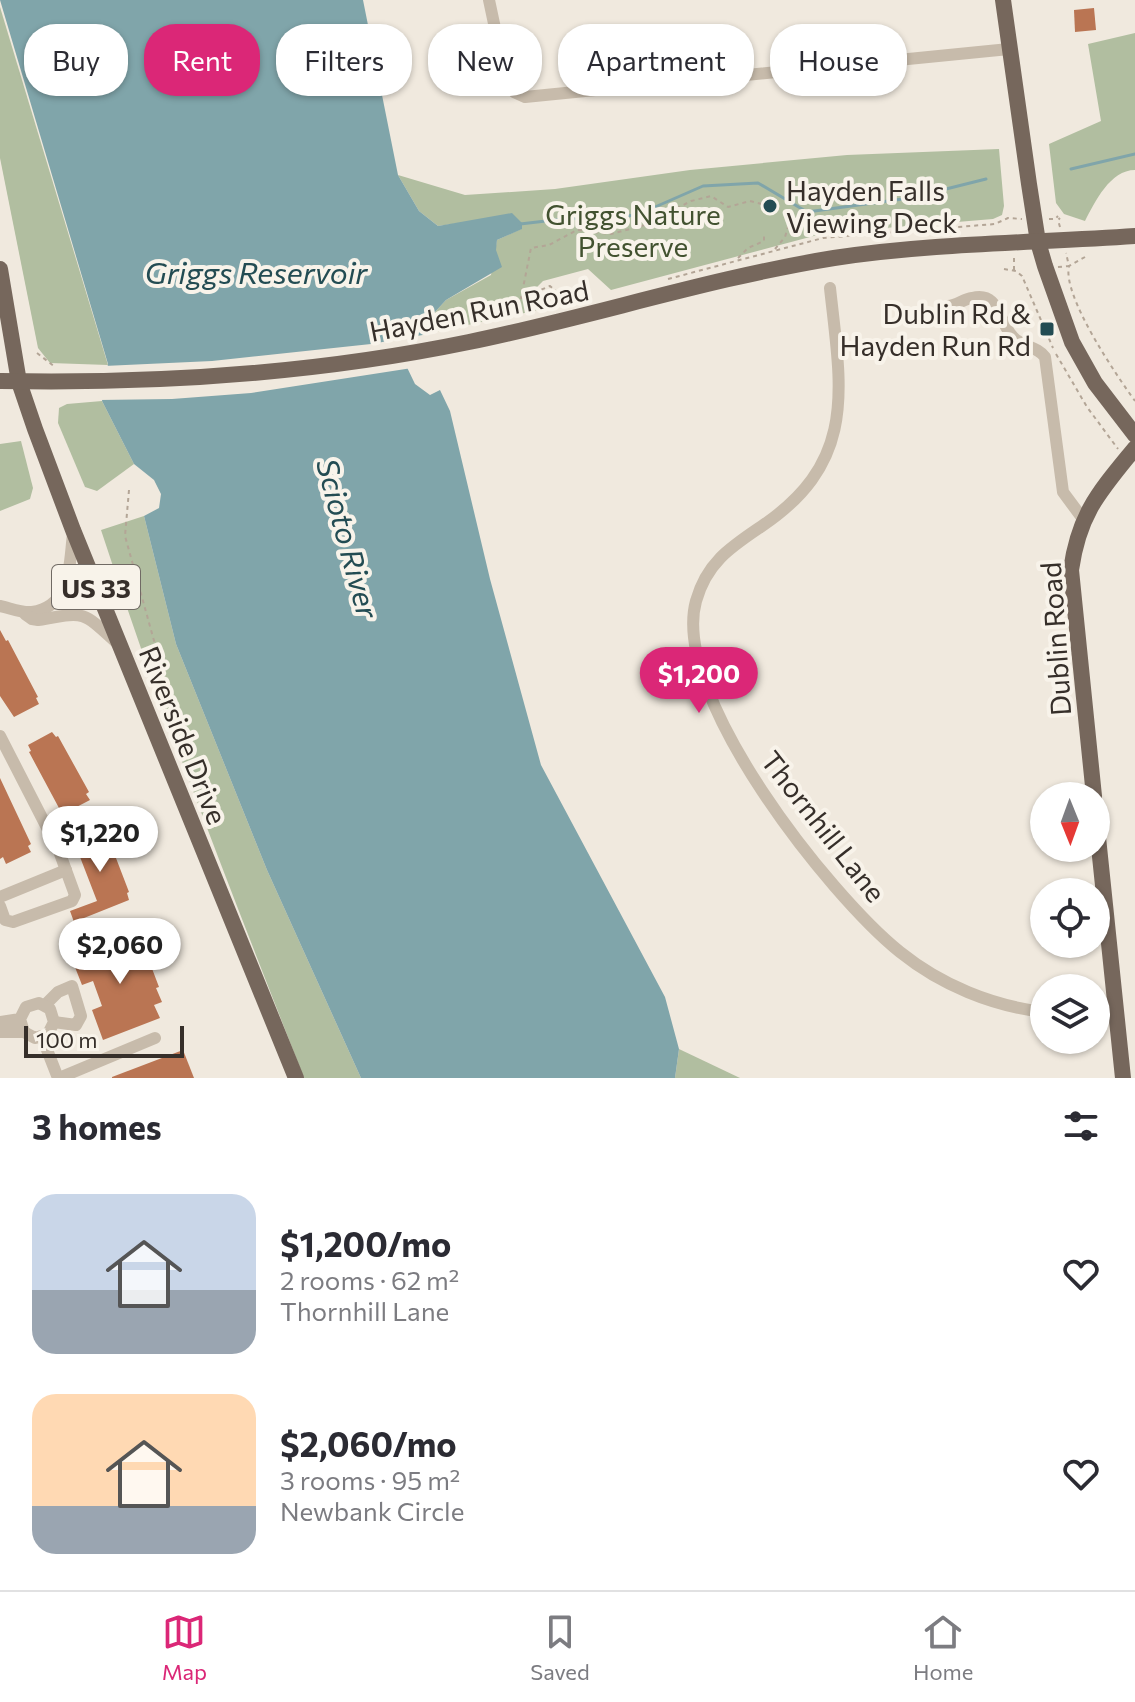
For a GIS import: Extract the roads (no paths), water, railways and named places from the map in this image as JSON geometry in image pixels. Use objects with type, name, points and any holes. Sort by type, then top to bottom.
[{"type":"main road","points":[[1003,0],[1038,242],[1072,342],[1095,383],[1135,435]]},
{"type":"main road","name":"Hayden Run Road","points":[[0,381],[83,383],[256,373],[469,342],[796,265],[912,248],[1135,236]]},
{"type":"main road","name":"Riverside Drive","points":[[0,269],[19,382],[73,530],[296,1078]]},
{"type":"main road","name":"Dublin Road","points":[[1093,782],[1071,570],[1083,519],[1089,507],[1131,453]]},
{"type":"main road","points":[[1100,862],[1123,1078]]},
{"type":"street","points":[[489,0],[506,80],[514,92],[525,97],[1009,49]]},
{"type":"street","name":"Thornhill Lane","points":[[830,288],[840,399],[830,449],[809,484],[785,510],[722,554],[704,578],[695,604],[694,632],[699,660],[719,717],[742,761],[788,827],[854,909],[902,954],[953,986],[1005,1005],[1030,1009]]},
{"type":"street","points":[[948,306],[959,305],[968,298],[984,296],[991,299],[1016,340],[1040,351],[1045,357],[1063,492],[1083,519]]},
{"type":"street","points":[[0,606],[33,612],[60,599],[66,589],[73,530]]},
{"type":"street","points":[[22,611],[38,620],[78,613],[87,616],[119,644]]},
{"type":"street","points":[[0,906],[5,920],[13,922],[74,898],[66,870],[1,740]]},
{"type":"street","points":[[0,897],[66,870]]},
{"type":"street","points":[[45,1005],[58,992],[72,986],[81,1016],[76,1025],[54,1022]]},
{"type":"street","points":[[0,1032],[24,1032],[35,1038],[42,1037],[52,1029],[54,1022],[50,1009],[45,1005],[32,1004],[22,1012],[20,1019],[24,1032]]},
{"type":"street","points":[[1110,1011],[1115,1010]]},
{"type":"street","points":[[0,1022],[20,1019]]},
{"type":"street","points":[[42,1037],[58,1078],[155,1038]]},
{"type":"water","name":"Griggs Reservoir","points":[[0,0],[363,0],[368,24],[276,24],[276,96],[382,96],[398,175],[419,211],[438,226],[512,213],[522,223],[522,229],[497,240],[496,250],[502,267],[446,300],[435,312],[425,342],[402,357],[415,384],[430,395],[440,390],[450,411],[490,579],[541,765],[665,997],[679,1049],[675,1078],[361,1078],[267,870],[176,644],[144,516],[159,508],[161,494],[154,480],[134,464],[102,401],[108,364],[28,96],[128,96],[128,24],[24,24],[24,81]]},
{"type":"waterway","points":[[1071,169],[1135,154]]},
{"type":"waterway","points":[[520,224],[572,218],[611,219],[639,214],[703,186],[758,183],[807,212],[910,198],[986,179]]},
{"type":"place","name":"Hayden Falls Viewing Deck","points":[[770,206]]},
{"type":"place","name":"Dublin Rd & Hayden Run Rd","points":[[1047,329]]},
{"type":"park label","name":"Griggs Nature Preserve","points":[[633,230]]},
{"type":"water label","name":"Scioto River","points":[[349,538]]}]
